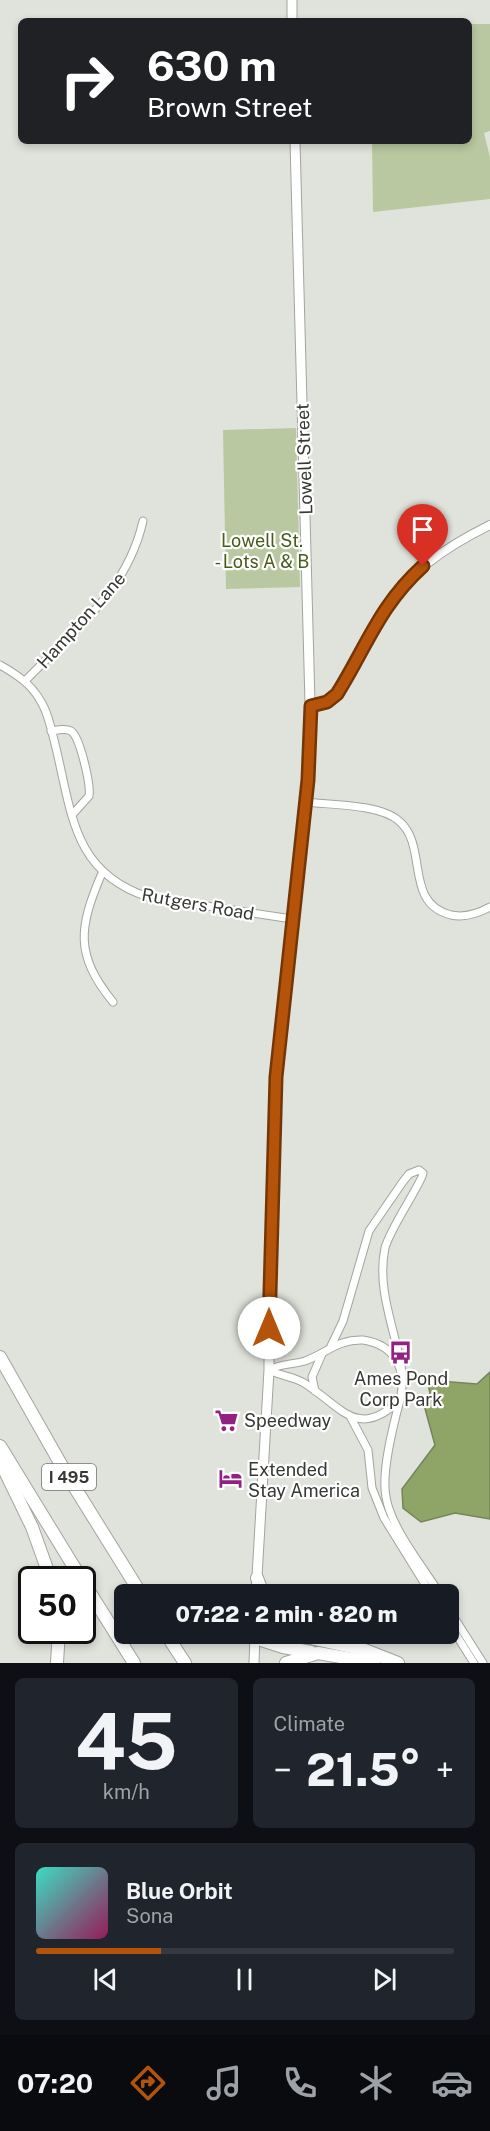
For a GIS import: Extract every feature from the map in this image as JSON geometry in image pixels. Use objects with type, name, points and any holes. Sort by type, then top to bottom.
[{"type":"highway","name":"I 495","points":[[0,1357],[68,1475],[135,1584]]},
{"type":"highway","name":"I 495","points":[[0,1446],[73,1566]]},
{"type":"highway","points":[[0,1461],[32,1527],[46,1566]]},
{"type":"highway","points":[[257,1578],[259,1584]]},
{"type":"highway","name":"I 495","points":[[96,1602],[134,1663]]},
{"type":"highway","points":[[57,1663],[58,1644]]},
{"type":"highway","points":[[172,1644],[184,1663]]},
{"type":"highway","points":[[275,1644],[374,1663]]},
{"type":"highway","points":[[340,1644],[373,1652],[398,1663]]},
{"type":"highway","points":[[286,1663],[318,1653]]},
{"type":"main road","points":[[292,0],[292,18]]},
{"type":"main road","name":"Lowell Street","points":[[257,1584],[269,1370],[268,1283],[275,1098],[306,802],[311,706],[295,144]]},
{"type":"main road","points":[[254,1663],[255,1644]]},
{"type":"street","name":"Hampton Lane","points":[[25,681],[115,587],[133,556],[142,521]]},
{"type":"street","points":[[311,706],[327,702],[337,694],[379,616],[406,582],[455,542],[490,525]]},
{"type":"street","name":"Rutgers Road","points":[[0,665],[25,681],[41,701],[72,815],[88,854],[102,873],[129,890],[148,897],[292,919]]},
{"type":"street","points":[[51,731],[67,730],[75,735],[89,785],[89,796],[72,815]]},
{"type":"street","points":[[306,802],[378,811],[393,816],[411,835],[420,886],[434,906],[448,914],[464,916],[490,907]]},
{"type":"street","points":[[102,873],[84,921],[82,941],[93,973],[113,1002]]},
{"type":"street","points":[[315,1391],[313,1374],[343,1321],[369,1232],[409,1174],[419,1170],[423,1173],[422,1181],[396,1219],[383,1260],[384,1291],[402,1372],[400,1400],[385,1480],[386,1497],[395,1521],[434,1584]]},
{"type":"street","points":[[269,1370],[279,1364],[309,1360],[328,1348],[354,1339],[381,1344],[392,1353],[402,1372]]},
{"type":"street","points":[[269,1370],[293,1377],[351,1418],[368,1450],[372,1488],[384,1518],[425,1584]]},
{"type":"street","points":[[351,1418],[376,1418],[400,1400]]},
{"type":"street","points":[[459,1628],[478,1662]]},
{"type":"street","points":[[459,1637],[478,1662]]},
{"type":"green space","points":[[472,24],[490,24],[490,131],[484,133],[490,157],[490,199],[373,212],[372,144],[472,144]]},
{"type":"green space","name":"Lowell St. - Lots A & B","points":[[296,428],[300,587],[226,589],[223,430]]},
{"type":"shaded area","points":[[490,1372],[490,1519],[455,1513],[421,1522],[403,1508],[402,1489],[435,1445],[424,1405],[430,1393],[427,1380],[477,1384]]},
{"type":"place","name":"Ames Pond Corp Park","points":[[401,1352]]},
{"type":"place","name":"Speedway","points":[[226,1420]]},
{"type":"place","name":"Extended Stay America","points":[[230,1479]]},
{"type":"route","points":[[269,1328],[268,1283],[276,1077],[308,780],[311,706],[327,702],[337,694],[379,616],[406,582],[423,566]]}]
